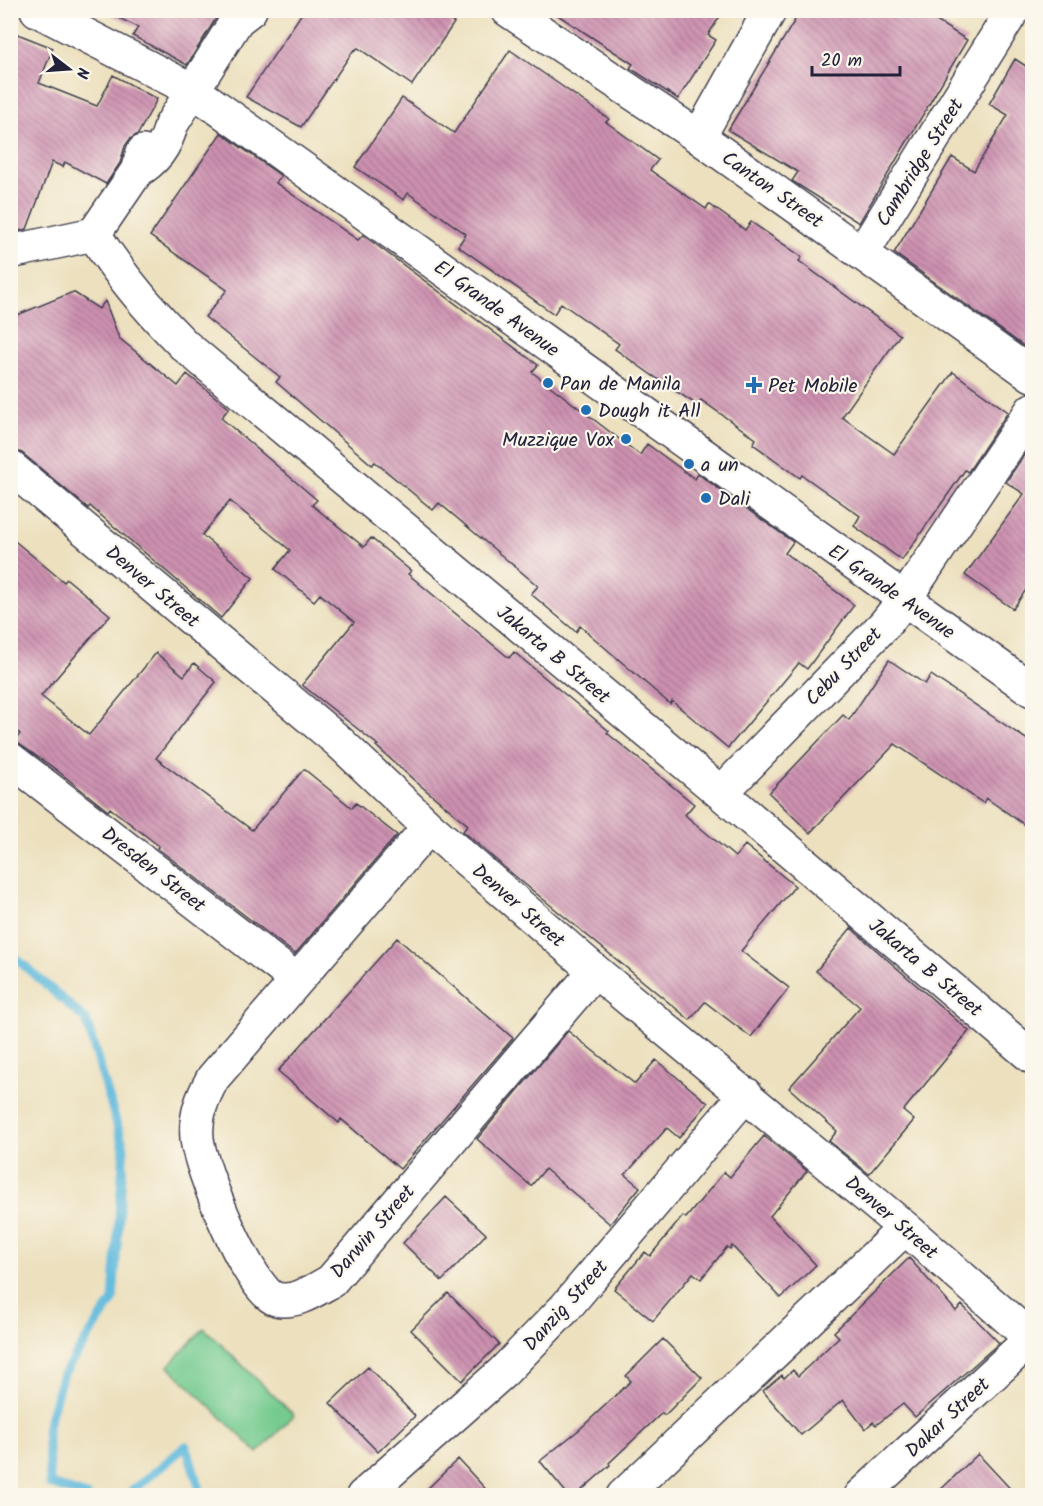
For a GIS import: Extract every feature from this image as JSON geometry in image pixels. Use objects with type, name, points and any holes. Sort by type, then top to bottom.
[{"type":"street","name":"El Grande Avenue","points":[[37,10],[194,91],[1032,690]]},
{"type":"street","name":"Canton Street","points":[[508,10],[699,137],[863,252],[1032,375]]},
{"type":"street","points":[[699,137],[770,10]]},
{"type":"street","name":"Cambridge Street","points":[[863,252],[1013,10]]},
{"type":"street","points":[[10,252],[94,234],[138,171],[141,156],[157,133],[171,125],[242,14]]},
{"type":"street","name":"Jakarta B Street","points":[[94,234],[119,274],[148,310],[183,345],[721,793],[1032,1057]]},
{"type":"street","name":"Cebu Street","points":[[721,793],[885,624],[904,600],[1032,410]]},
{"type":"street","name":"Denver Street","points":[[10,467],[338,740],[429,828],[595,971],[906,1228],[1032,1339]]},
{"type":"street","name":"Dresden Street","points":[[10,759],[297,980]]},
{"type":"street","name":"Darwin Street","points":[[429,828],[213,1078],[201,1101],[196,1123],[197,1142],[227,1229],[262,1292],[276,1299],[291,1299],[310,1294],[331,1281],[595,971]]},
{"type":"street","name":"Danzig Street","points":[[363,1496],[503,1372],[557,1316],[746,1094]]},
{"type":"street","points":[[623,1496],[906,1228]]},
{"type":"street","name":"Dakar Street","points":[[861,1496],[1032,1339]]},
{"type":"green space","points":[[204,1328],[294,1415],[258,1453],[168,1366]]},
{"type":"building","points":[[102,10],[221,10],[187,65],[133,36],[138,27]]},
{"type":"building","points":[[304,10],[435,10],[454,23],[412,85],[358,48],[353,51],[301,127],[246,97]]},
{"type":"building","points":[[550,10],[724,10],[708,35],[716,40],[678,99],[630,68],[633,64]]},
{"type":"building","points":[[801,10],[919,10],[967,40],[859,223],[792,181],[798,172],[728,130]]},
{"type":"building","points":[[10,31],[53,48],[39,83],[97,106],[113,75],[157,99],[138,134],[125,146],[120,163],[106,184],[65,162],[63,167],[52,162],[27,229],[10,233]]},
{"type":"building","points":[[510,50],[609,119],[606,122],[658,160],[650,170],[706,209],[709,204],[745,230],[751,222],[802,257],[799,261],[900,335],[842,417],[894,454],[953,372],[1008,412],[968,472],[965,470],[902,560],[854,526],[860,516],[802,475],[800,478],[753,444],[756,439],[701,400],[697,405],[653,376],[615,349],[619,344],[561,303],[554,314],[458,246],[466,234],[408,193],[404,200],[355,167],[402,98],[454,133]]},
{"type":"building","points":[[1015,59],[1032,70],[1032,352],[894,253],[952,157],[974,171],[1008,115],[989,104]]},
{"type":"building","points":[[221,133],[281,176],[276,183],[358,240],[363,235],[538,365],[532,372],[640,455],[647,444],[695,479],[698,474],[793,542],[785,553],[854,605],[807,669],[799,663],[728,748],[672,701],[670,704],[580,626],[576,632],[531,594],[538,586],[439,503],[433,510],[375,462],[372,465],[276,382],[280,377],[205,317],[227,290],[150,236]]},
{"type":"building","points":[[73,292],[99,309],[105,301],[119,338],[178,386],[187,374],[229,408],[221,418],[317,500],[312,505],[364,547],[371,538],[411,571],[408,574],[509,658],[514,652],[609,731],[607,733],[694,804],[685,815],[735,857],[745,845],[795,886],[741,951],[789,988],[751,1037],[705,1002],[690,1020],[504,867],[463,831],[468,825],[415,781],[376,746],[378,745],[302,685],[354,622],[320,594],[314,601],[275,569],[290,550],[230,501],[202,535],[253,578],[221,618],[90,506],[88,508],[22,453],[10,449],[10,318]]},
{"type":"building","points":[[1032,443],[1032,581],[1013,609],[965,575],[1024,494],[1006,482]]},
{"type":"building","points":[[10,537],[64,582],[67,579],[110,615],[41,696],[89,735],[156,653],[184,676],[194,663],[216,682],[156,758],[252,830],[304,769],[352,808],[356,803],[397,835],[295,954],[157,848],[159,846],[110,808],[108,811],[54,768],[15,741],[20,734],[10,726]]},
{"type":"building","points":[[889,660],[925,684],[931,675],[1032,743],[1032,830],[986,798],[983,803],[895,744],[810,833],[769,793],[843,715],[849,720]]},
{"type":"building","points":[[851,928],[969,1031],[903,1111],[914,1120],[869,1174],[829,1141],[837,1131],[789,1088],[860,1007],[816,971]]},
{"type":"building","points":[[397,938],[513,1038],[400,1169],[341,1119],[339,1123],[278,1071]]},
{"type":"building","points":[[568,1031],[635,1084],[656,1060],[708,1103],[679,1138],[667,1128],[625,1175],[640,1187],[610,1224],[545,1169],[531,1186],[477,1139]]},
{"type":"building","points":[[764,1136],[807,1171],[770,1216],[816,1265],[781,1298],[732,1246],[730,1249],[727,1247],[701,1279],[693,1273],[653,1321],[614,1289],[645,1252],[650,1256],[683,1216],[686,1218],[724,1172],[730,1177]]},
{"type":"building","points":[[446,1197],[486,1234],[442,1281],[403,1243]]},
{"type":"building","points":[[909,1258],[956,1311],[962,1305],[999,1343],[915,1417],[903,1404],[876,1425],[873,1422],[865,1429],[843,1400],[801,1435],[763,1391],[782,1375],[784,1378],[793,1370],[798,1376],[839,1337],[834,1332]]},
{"type":"building","points":[[448,1293],[499,1344],[462,1381],[411,1330]]},
{"type":"building","points":[[663,1339],[702,1378],[665,1415],[662,1413],[609,1463],[610,1465],[575,1496],[569,1496],[540,1461],[580,1429],[631,1381],[626,1376]]},
{"type":"building","points":[[368,1367],[415,1416],[378,1452],[330,1403]]},
{"type":"building","points":[[978,1454],[1017,1496],[934,1496]]},
{"type":"building","points":[[458,1459],[492,1496],[420,1496]]},
{"type":"waterway","points":[[10,953],[86,1020],[124,1148],[113,1300],[62,1376],[47,1430],[50,1484],[87,1496]]},
{"type":"waterway","points":[[126,1496],[186,1446],[202,1496]]},
{"type":"place","name":"Pan de Manila","points":[[548,383]]},
{"type":"place","name":"Pet Mobile","points":[[754,385]]},
{"type":"place","name":"Dough it All","points":[[586,410]]},
{"type":"place","name":"Muzzique Vox","points":[[626,439]]},
{"type":"place","name":"a un","points":[[689,464]]},
{"type":"place","name":"Dali","points":[[706,498]]}]
